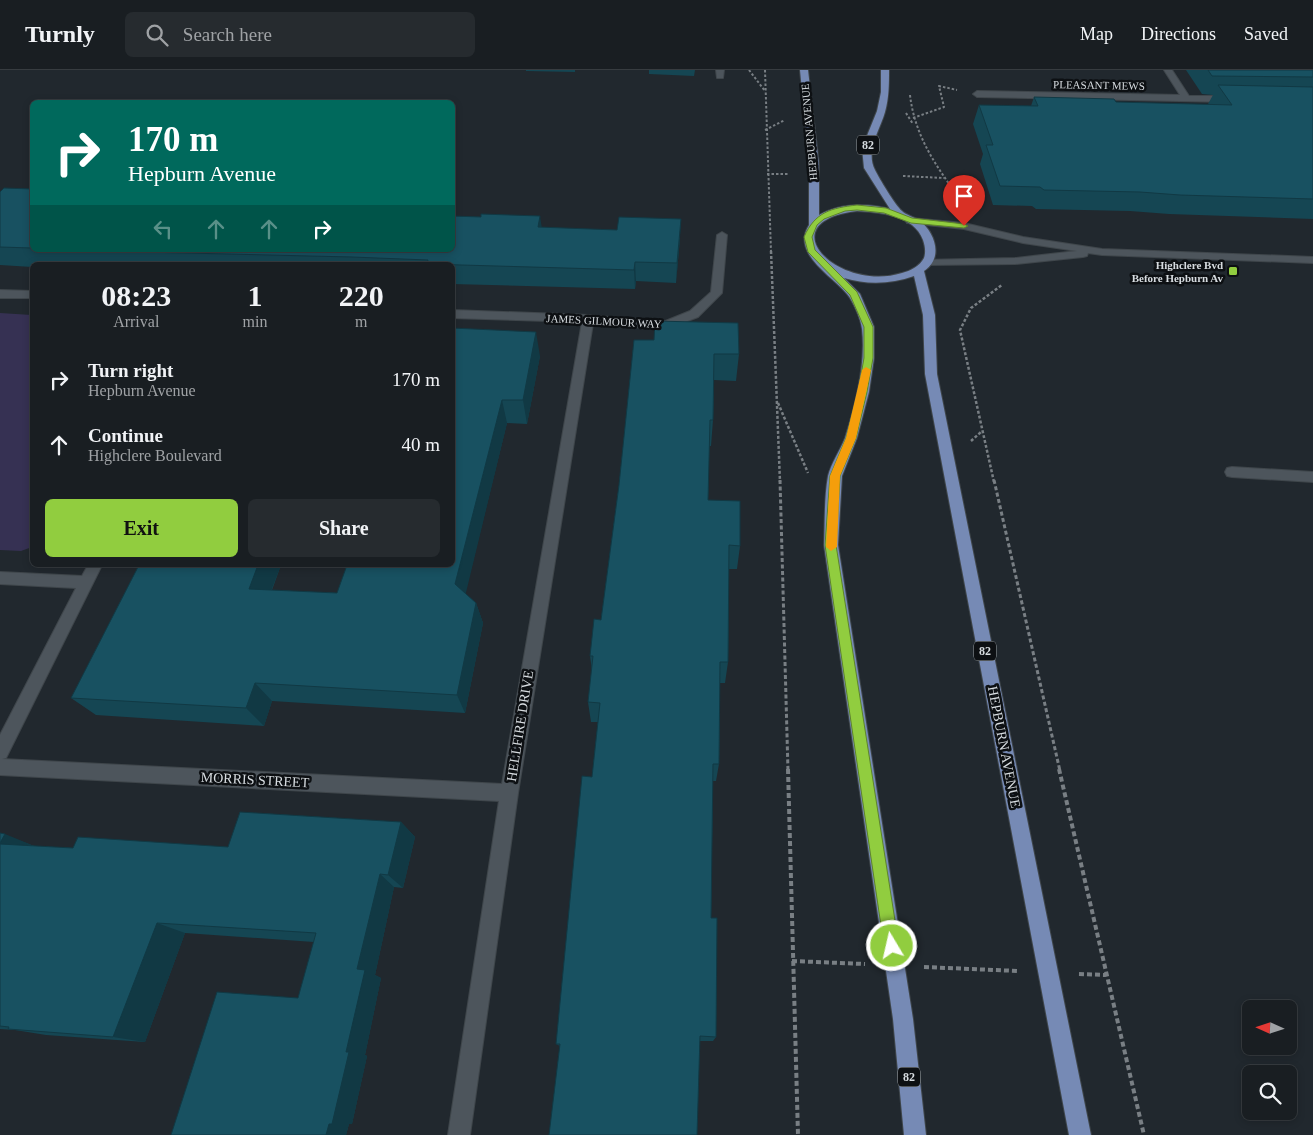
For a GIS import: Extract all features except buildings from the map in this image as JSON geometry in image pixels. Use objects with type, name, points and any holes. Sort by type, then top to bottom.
[{"type":"main road","name":"HEPBURN AVENUE","points":[[804,70],[814,165],[814,224]]},
{"type":"main road","name":"82","points":[[885,70],[885,92],[881,111],[867,148],[869,168],[899,215]]},
{"type":"main road","name":"HEPBURN AVENUE","points":[[915,1135],[903,1020],[831,545],[835,476],[851,438],[863,392],[868,358],[868,327],[854,294],[811,251],[808,237],[814,224],[821,217],[831,212],[857,208],[886,210],[911,220],[925,232],[931,244],[930,257],[923,266],[929,314],[931,374],[1080,1135]]},
{"type":"main road","points":[[823,264],[841,273],[862,279],[885,280],[905,277],[923,266]]},
{"type":"street","points":[[1168,70],[1186,98]]},
{"type":"street","name":"PLEASANT MEWS","points":[[977,94],[1244,99]]},
{"type":"street","points":[[911,220],[964,226],[1005,236],[1102,252],[1313,260]]},
{"type":"street","name":"JAMES GILMOUR WAY","points":[[455,314],[588,319],[664,326],[694,314],[716,292],[722,235]]},
{"type":"street","points":[[923,266],[1015,261],[1102,252]]},
{"type":"street","points":[[0,294],[30,295]]},
{"type":"street","name":"HELLFIRE DRIVE","points":[[459,1135],[510,793],[588,319]]},
{"type":"street","points":[[1232,472],[1313,477]]},
{"type":"street","points":[[0,752],[94,567]]},
{"type":"street","points":[[0,578],[85,582]]},
{"type":"street","name":"MORRIS STREET","points":[[0,767],[510,793]]},
{"type":"path","points":[[749,70],[766,93]]},
{"type":"path","points":[[765,70],[767,174],[776,353],[785,627],[792,961],[798,1135]]},
{"type":"path","points":[[913,118],[944,107],[939,86],[977,94]]},
{"type":"path","points":[[911,89],[914,127],[934,164],[968,210],[1005,236]]},
{"type":"path","points":[[1015,261],[1020,273],[971,308],[960,330],[1106,976],[1144,1135]]},
{"type":"path","points":[[792,961],[1106,976]]},
{"type":"shaded area","points":[[0,313],[30,315],[30,548],[21,551],[0,550]]},
{"type":"slow traffic","points":[[831,547],[835,476],[851,438],[863,392],[866,370]]},
{"type":"place","name":"Highclere Bvd Before Hepburn Av","points":[[1233,271]]},
{"type":"route","points":[[892,946],[831,545],[835,476],[851,438],[863,392],[868,358],[868,327],[854,294],[811,251],[808,237],[814,224],[821,217],[831,212],[857,208],[886,210],[911,220],[964,226]]}]
